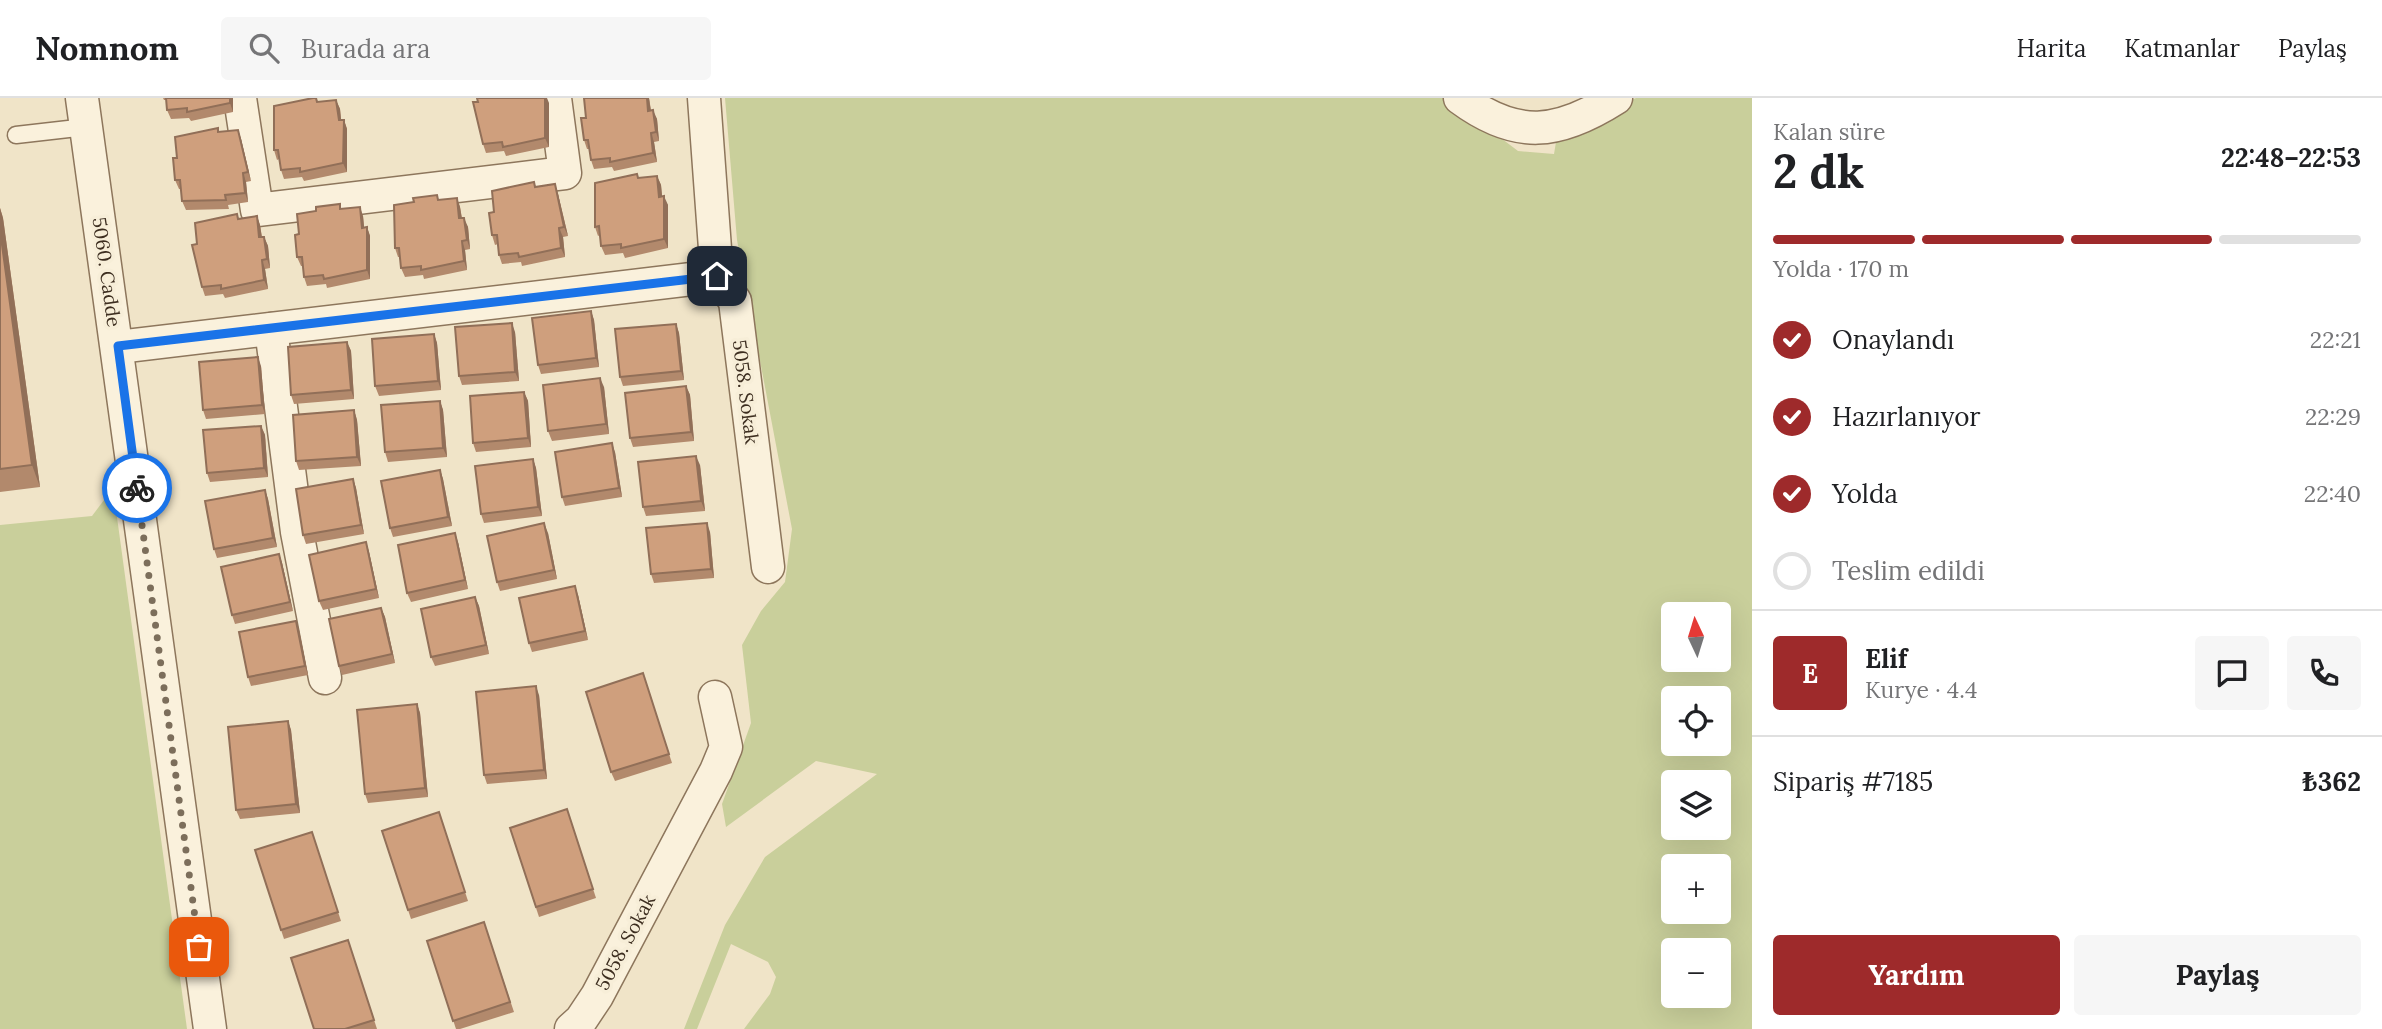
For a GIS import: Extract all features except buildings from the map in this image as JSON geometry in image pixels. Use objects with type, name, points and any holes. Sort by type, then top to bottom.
[{"type":"street","points":[[240,98],[257,210],[565,173],[555,98]]},
{"type":"street","name":"5058. Sokak","points":[[704,98],[717,276],[735,301],[768,567]]},
{"type":"street","points":[[1460,98],[1483,116],[1529,130],[1556,126],[1616,98]]},
{"type":"street","name":"5060. Cadde","points":[[84,112],[211,1029]]},
{"type":"street","points":[[118,346],[717,276]]},
{"type":"street","points":[[271,329],[297,533],[325,678]]},
{"type":"street","name":"5058. Sokak","points":[[571,1029],[581,1020],[597,996],[716,771],[726,747],[715,697]]},
{"type":"lane","points":[[16,135],[84,112]]},
{"type":"green space","points":[[725,98],[1448,98],[1518,151],[1554,154],[1557,136],[1636,98],[1752,98],[1752,1029],[744,1029],[770,994],[776,977],[768,962],[731,944],[697,1029],[684,1029],[725,925],[765,857],[877,774],[816,761],[726,827],[722,804],[751,723],[742,645],[761,611],[785,582],[792,529],[737,240]]},
{"type":"green space","points":[[113,488],[187,1029],[0,1029],[0,525],[92,516]]},
{"type":"way so far","points":[[137,488],[199,947]]},
{"type":"route","points":[[137,488],[118,346],[717,276]]}]
